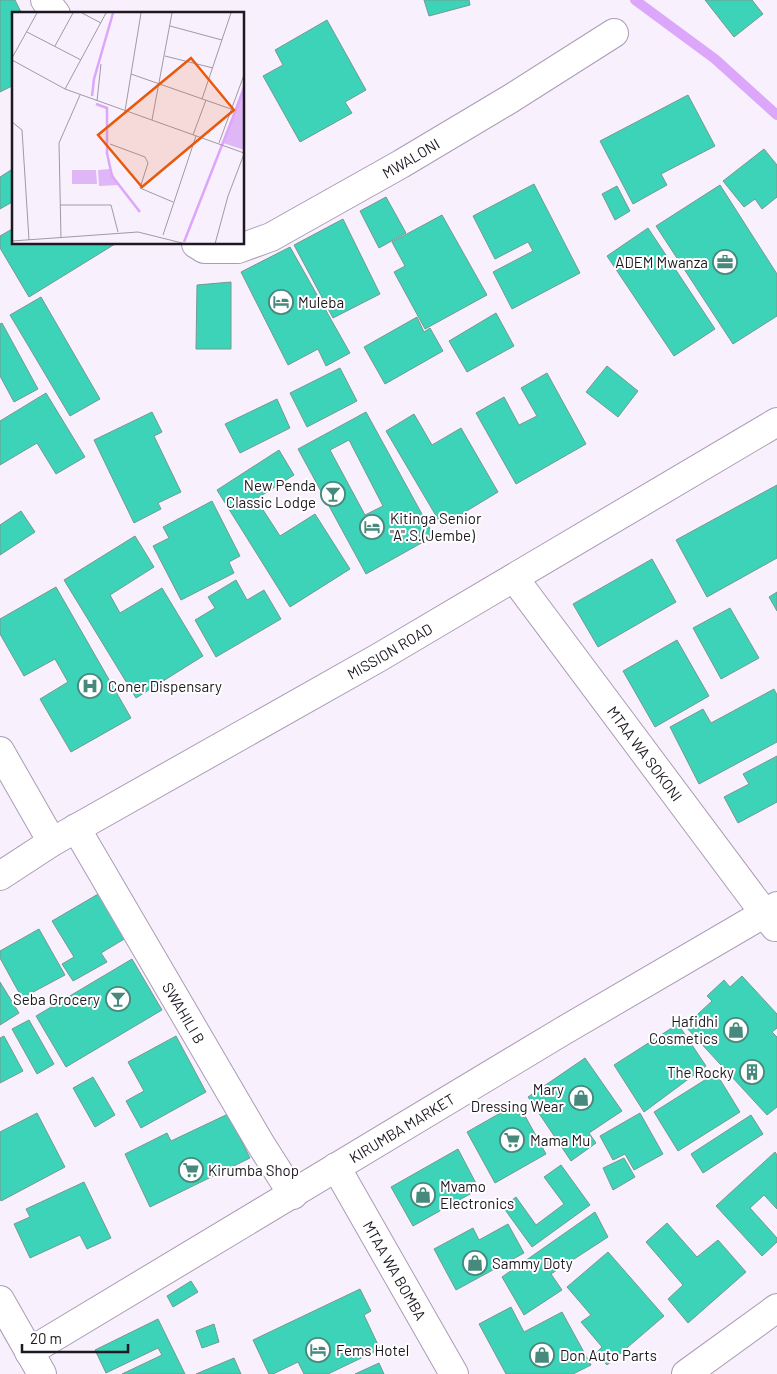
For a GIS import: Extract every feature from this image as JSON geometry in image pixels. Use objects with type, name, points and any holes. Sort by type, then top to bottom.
[{"type":"street","points":[[45,0],[54,12]]},
{"type":"street","name":"MWALONI","points":[[198,245],[204,248],[238,249],[270,237],[409,159],[614,34]]},
{"type":"street","name":"MISSION ROAD","points":[[0,876],[52,842],[378,658],[777,422]]},
{"type":"street","name":"MTAA WA SOKONI","points":[[514,578],[773,916]]},
{"type":"street","points":[[0,751],[52,842]]},
{"type":"street","name":"SWAHILI B","points":[[76,828],[260,1143],[293,1195]]},
{"type":"street","name":"KIRUMBA MARKET","points":[[36,1363],[336,1167],[563,1031],[773,916]]},
{"type":"street","name":"MTAA WA BOMBA","points":[[336,1167],[454,1374]]},
{"type":"street","points":[[0,1300],[36,1363]]},
{"type":"street","points":[[686,1374],[777,1308]]},
{"type":"building","points":[[0,0],[15,0],[21,12],[12,12],[12,86],[0,92]]},
{"type":"building","points":[[424,0],[469,0],[470,5],[429,16]]},
{"type":"building","points":[[705,0],[752,0],[763,14],[734,37]]},
{"type":"building","points":[[327,20],[366,90],[345,102],[352,113],[300,142],[263,76],[283,65],[275,50]]},
{"type":"building","points":[[688,95],[715,146],[661,174],[667,185],[633,204],[600,141]]},
{"type":"building","points":[[764,149],[777,165],[777,197],[762,209],[755,199],[744,207],[723,181]]},
{"type":"building","points":[[12,169],[12,202],[0,209],[0,177]]},
{"type":"building","points":[[534,184],[580,273],[512,309],[493,272],[533,251],[528,242],[495,259],[473,216]]},
{"type":"building","points":[[720,185],[777,274],[777,316],[733,344],[656,226]]},
{"type":"building","points":[[617,186],[630,211],[615,220],[602,194]]},
{"type":"building","points":[[386,197],[406,233],[379,248],[360,211]]},
{"type":"building","points":[[442,215],[487,295],[425,329],[394,272],[405,266],[392,242]]},
{"type":"building","points":[[343,219],[380,294],[333,318],[294,245]]},
{"type":"building","points":[[648,228],[715,329],[674,356],[607,256]]},
{"type":"building","points":[[12,229],[12,245],[113,245],[29,297],[0,248],[0,236]]},
{"type":"building","points":[[290,247],[350,353],[326,366],[318,349],[288,365],[241,272]]},
{"type":"building","points":[[231,282],[231,349],[196,349],[197,285]]},
{"type":"building","points":[[41,297],[100,399],[70,416],[10,315]]},
{"type":"building","points":[[496,313],[514,346],[467,372],[449,341]]},
{"type":"building","points":[[417,317],[424,332],[430,328],[443,351],[385,384],[364,347]]},
{"type":"building","points":[[2,323],[38,389],[14,402],[0,376],[0,324]]},
{"type":"building","points":[[607,366],[638,391],[618,417],[586,392]]},
{"type":"building","points":[[340,368],[357,401],[307,427],[290,393]]},
{"type":"building","points":[[547,373],[586,444],[516,484],[476,413],[504,397],[519,425],[537,416],[521,388]]},
{"type":"building","points":[[46,393],[85,457],[56,474],[37,443],[0,465],[0,421]]},
{"type":"building","points":[[277,399],[290,428],[240,453],[225,424]]},
{"type":"building","points":[[152,412],[162,432],[154,436],[181,492],[158,503],[161,509],[134,523],[94,440]]},
{"type":"building","points":[[366,412],[434,536],[366,574],[298,449]],"holes":[[[349,440],[383,506],[365,515],[330,450]]]},
{"type":"building","points":[[414,414],[432,445],[461,428],[498,492],[442,526],[386,431]]},
{"type":"building","points":[[279,450],[294,475],[256,499],[280,536],[315,514],[350,569],[290,607],[217,490]]},
{"type":"building","points":[[777,485],[777,558],[707,597],[676,540]]},
{"type":"building","points":[[212,501],[240,556],[229,562],[234,573],[181,600],[153,546],[169,538],[163,527]]},
{"type":"building","points":[[21,511],[35,532],[0,555],[0,525]]},
{"type":"building","points":[[135,536],[154,567],[110,595],[120,613],[162,588],[203,656],[136,698],[64,580]]},
{"type":"building","points":[[652,559],[676,602],[598,647],[573,604]]},
{"type":"building","points":[[236,580],[247,600],[264,590],[281,619],[216,657],[195,620],[215,608],[208,597]]},
{"type":"building","points":[[56,587],[131,718],[71,752],[40,699],[68,682],[55,659],[24,676],[0,634],[0,619]]},
{"type":"building","points":[[777,592],[777,611],[769,597]]},
{"type":"building","points":[[730,608],[759,658],[721,679],[693,628]]},
{"type":"building","points":[[677,640],[709,696],[655,727],[623,671]]},
{"type":"building","points":[[774,689],[777,695],[777,742],[699,784],[670,727],[703,709],[711,723]]},
{"type":"building","points":[[777,756],[777,802],[738,823],[724,797],[749,784],[743,774]]},
{"type":"building","points":[[105,890],[131,935],[101,953],[107,962],[73,981],[62,964],[74,957],[52,921]]},
{"type":"building","points":[[39,929],[65,975],[22,998],[0,958],[0,951]]},
{"type":"building","points":[[132,959],[162,1010],[66,1067],[36,1016]]},
{"type":"building","name":"The Rocky","points":[[742,976],[777,1014],[777,1028],[772,1032],[777,1037],[777,1107],[767,1115],[685,1026],[712,1001],[707,996],[724,980],[730,987]]},
{"type":"building","points":[[0,982],[19,1013],[0,1025]]},
{"type":"building","points":[[29,1020],[54,1064],[37,1074],[12,1029]]},
{"type":"building","name":"The Rocky","points":[[678,1024],[706,1066],[644,1112],[614,1065]]},
{"type":"building","points":[[4,1036],[23,1071],[0,1083],[0,1038]]},
{"type":"building","points":[[176,1036],[206,1092],[141,1128],[126,1101],[144,1091],[128,1062]]},
{"type":"building","points":[[585,1058],[622,1111],[589,1133],[596,1143],[571,1161],[528,1097]]},
{"type":"building","points":[[716,1073],[740,1112],[678,1151],[654,1112]]},
{"type":"building","points":[[93,1077],[115,1115],[95,1127],[73,1088]]},
{"type":"building","points":[[518,1103],[546,1154],[495,1183],[467,1132]]},
{"type":"building","points":[[37,1113],[65,1167],[1,1201],[0,1132]]},
{"type":"building","points":[[640,1113],[663,1154],[634,1170],[625,1154],[613,1160],[600,1136]]},
{"type":"building","points":[[228,1114],[250,1158],[150,1207],[125,1154],[167,1133],[171,1141]]},
{"type":"building","points":[[751,1115],[763,1134],[703,1173],[691,1154]]},
{"type":"building","points":[[458,1149],[479,1189],[413,1226],[391,1187]]},
{"type":"building","points":[[775,1152],[777,1155],[777,1209],[764,1195],[750,1208],[777,1238],[777,1242],[762,1256],[716,1206]]},
{"type":"building","points":[[624,1158],[635,1177],[613,1190],[603,1168]]},
{"type":"building","points":[[561,1165],[590,1205],[532,1247],[503,1207],[516,1197],[536,1225],[564,1204],[544,1177]]},
{"type":"building","points":[[84,1182],[111,1238],[87,1249],[80,1235],[30,1258],[14,1224],[30,1217],[26,1209]]},
{"type":"building","points":[[595,1212],[608,1237],[551,1274],[562,1290],[524,1315],[502,1277]]},
{"type":"building","points":[[667,1223],[697,1257],[718,1240],[746,1272],[688,1323],[668,1299],[683,1285],[646,1242]]},
{"type":"building","points":[[508,1224],[524,1253],[456,1290],[434,1249],[473,1228],[479,1240]]},
{"type":"building","points":[[608,1252],[664,1316],[607,1365],[596,1353],[602,1347],[581,1322],[591,1315],[567,1287]]},
{"type":"building","points":[[191,1281],[198,1292],[173,1307],[167,1296]]},
{"type":"building","name":"Fems Hotel","points":[[360,1289],[371,1311],[364,1315],[380,1349],[328,1374],[304,1374],[298,1362],[273,1374],[269,1374],[253,1340]]},
{"type":"building","points":[[511,1307],[524,1332],[562,1312],[591,1365],[573,1374],[506,1374],[479,1324]]},
{"type":"building","points":[[158,1319],[185,1374],[122,1374],[162,1355],[158,1348],[106,1373],[95,1350]]},
{"type":"building","points":[[214,1324],[219,1342],[202,1348],[196,1331]]},
{"type":"building","points":[[234,1358],[241,1374],[196,1374]]},
{"type":"building","points":[[379,1363],[384,1374],[355,1374]]},
{"type":"waterway","points":[[635,0],[715,59],[777,115]]},
{"type":"place","name":"ADEM Mwanza","points":[[725,262]]},
{"type":"place","name":"Muleba","points":[[281,302]]},
{"type":"place","name":"New Penda Classic Lodge","points":[[333,494]]},
{"type":"place","name":"Kitinga Senior \"A\".S.(Jembe)","points":[[372,527]]},
{"type":"place","name":"Coner Dispensary","points":[[90,686]]},
{"type":"place","name":"Seba Grocery","points":[[118,999]]},
{"type":"place","name":"Hafidhi Cosmetics","points":[[736,1030]]},
{"type":"place","name":"The Rocky","points":[[752,1072]]},
{"type":"place","name":"Mary Dressing Wear","points":[[581,1098]]},
{"type":"place","name":"Mama Mu","points":[[512,1140]]},
{"type":"place","name":"Kirumba Shop","points":[[191,1170]]},
{"type":"place","name":"Mvamo Electronics","points":[[423,1195]]},
{"type":"place","name":"Sammy Doty","points":[[475,1263]]},
{"type":"place","name":"Fems Hotel","points":[[318,1350]]},
{"type":"place","name":"Don Auto Parts","points":[[542,1355]]}]
